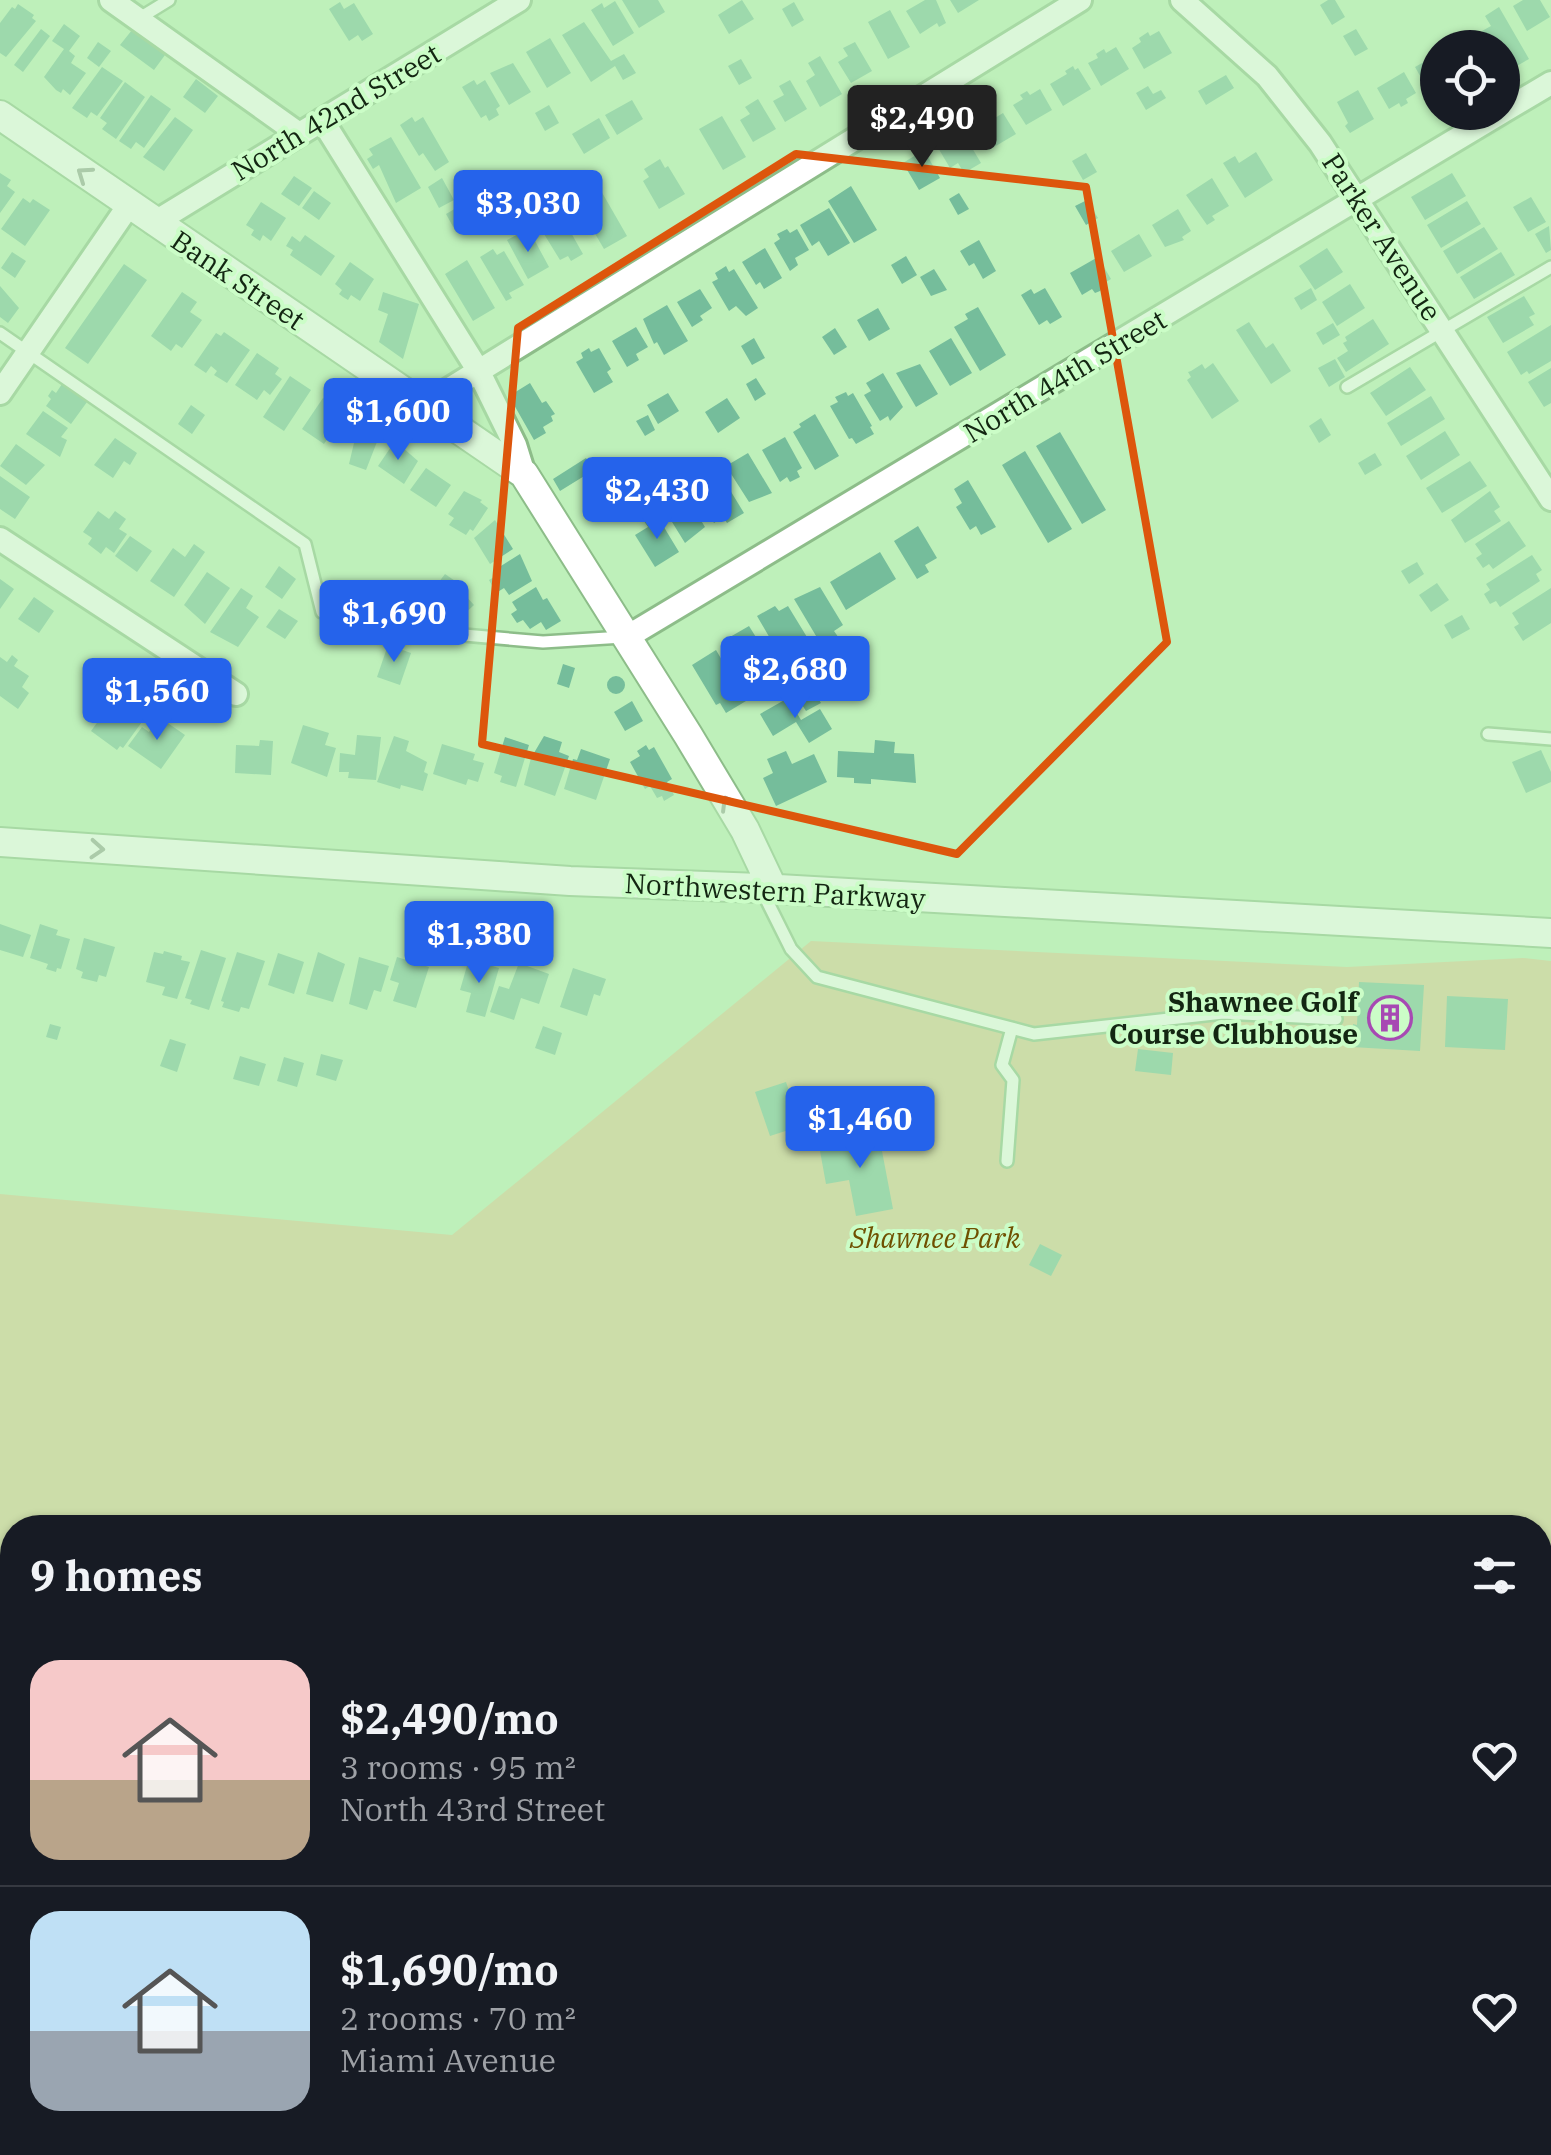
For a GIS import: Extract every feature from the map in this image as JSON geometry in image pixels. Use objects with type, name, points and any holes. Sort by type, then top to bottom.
[{"type":"street","points":[[111,0],[300,134]]},
{"type":"street","name":"North 42nd Street","points":[[154,224],[519,0]]},
{"type":"street","points":[[422,406],[1080,0]]},
{"type":"street","name":"Parker Avenue","points":[[1182,0],[1267,76],[1320,142],[1551,499]]},
{"type":"street","name":"North 44th Street","points":[[1520,101],[1551,82]]},
{"type":"street","name":"Bank Street","points":[[0,115],[524,474],[745,830],[767,888]]},
{"type":"street","points":[[322,120],[478,370],[515,445],[524,474]]},
{"type":"street","name":"North 44th Street","points":[[627,637],[1473,130]]},
{"type":"street","points":[[0,393],[129,206]]},
{"type":"street","points":[[0,538],[236,694]]},
{"type":"street","name":"Northwestern Parkway","points":[[0,842],[570,881],[767,888],[1551,933]]},
{"type":"lane","points":[[138,19],[169,0]]},
{"type":"lane","points":[[1346,386],[1551,268]]},
{"type":"lane","points":[[0,333],[305,544],[322,612],[361,626],[542,642],[627,637]]},
{"type":"lane","points":[[1488,734],[1551,739]]},
{"type":"lane","points":[[767,888],[791,949],[817,976],[1034,1034],[1224,1014],[1336,1019]]},
{"type":"lane","points":[[1007,1161],[1013,1080],[1002,1065],[1012,1028]]},
{"type":"highlighted area","points":[[796,154],[1086,187],[1167,642],[957,854],[482,744],[518,328]]},
{"type":"green space","name":"Shawnee Park","points":[[811,941],[1347,967],[1523,958],[1551,961],[1551,1515],[0,1515],[0,1194],[452,1235]]},
{"type":"building","points":[[622,0],[658,0],[665,12],[639,28]]},
{"type":"building","points":[[742,0],[754,19],[729,34],[718,15]]},
{"type":"building","points":[[925,0],[936,0],[946,23],[939,27],[937,23],[920,34],[906,11]]},
{"type":"building","points":[[950,0],[979,0],[958,13]]},
{"type":"building","points":[[1335,0],[1345,17],[1332,25],[1320,5]]},
{"type":"building","points":[[1523,0],[1540,0],[1550,17],[1527,31],[1513,6]]},
{"type":"building","points":[[615,1],[634,33],[613,46],[591,10]]},
{"type":"building","points":[[340,2],[344,9],[354,3],[373,34],[362,41],[358,35],[349,41],[329,9]]},
{"type":"building","points":[[794,2],[804,20],[792,27],[782,9]]},
{"type":"building","points":[[18,4],[36,21],[6,57],[0,53],[0,23]]},
{"type":"building","points":[[1499,7],[1512,30],[1484,30],[1491,26],[1485,16]]},
{"type":"building","points":[[890,10],[910,47],[888,59],[868,22]]},
{"type":"building","points":[[584,22],[611,61],[624,54],[636,73],[623,80],[615,66],[591,82],[562,35]]},
{"type":"building","points":[[64,24],[80,36],[69,51],[75,56],[71,63],[86,73],[70,95],[63,89],[61,93],[56,90],[44,77],[64,49],[52,41]]},
{"type":"building","points":[[41,29],[50,36],[23,72],[14,65]]},
{"type":"building","points":[[1356,29],[1368,49],[1355,56],[1343,36]]},
{"type":"building","points":[[132,30],[165,55],[154,70],[120,45]]},
{"type":"building","points":[[1159,31],[1172,53],[1144,69],[1132,48],[1148,32],[1150,36]]},
{"type":"building","points":[[550,38],[571,73],[547,88],[526,52]]},
{"type":"building","points":[[98,42],[111,51],[99,67],[87,58]]},
{"type":"building","points":[[855,42],[872,71],[851,83],[838,62],[848,56],[843,48]]},
{"type":"building","points":[[1520,43],[1529,59],[1520,64]]},
{"type":"building","points":[[1116,47],[1129,69],[1101,86],[1088,63],[1104,49],[1106,53]]},
{"type":"building","points":[[820,56],[842,94],[820,107],[806,81],[815,75],[808,63]]},
{"type":"building","points":[[741,59],[752,78],[739,85],[728,66]]},
{"type":"building","points":[[513,63],[531,92],[509,105],[490,73]]},
{"type":"building","points":[[1073,66],[1091,89],[1063,106],[1050,84]]},
{"type":"building","points":[[102,67],[123,81],[97,116],[91,112],[87,118],[72,108]]},
{"type":"building","points":[[1404,72],[1416,93],[1406,99],[1408,103],[1389,109],[1377,88]]},
{"type":"building","points":[[1226,75],[1234,88],[1206,105],[1198,91]]},
{"type":"building","points":[[196,79],[218,96],[205,113],[183,97]]},
{"type":"building","points":[[474,80],[477,85],[485,80],[500,106],[496,109],[499,115],[489,121],[486,115],[481,118],[462,87]]},
{"type":"building","points":[[790,80],[807,109],[785,122],[773,101],[784,95],[779,86]]},
{"type":"building","points":[[125,82],[145,97],[116,139],[102,129],[107,123],[100,118]]},
{"type":"building","points":[[1148,86],[1153,94],[1161,90],[1166,98],[1146,110],[1136,93]]},
{"type":"building","points":[[1040,89],[1052,110],[1026,125],[1013,105],[1023,99],[1020,95]]},
{"type":"building","points":[[1358,90],[1374,119],[1350,133],[1337,102]]},
{"type":"building","points":[[151,95],[171,109],[144,148],[136,142],[131,149],[119,141]]},
{"type":"building","points":[[758,99],[776,129],[753,142],[740,120],[750,114],[745,107]]},
{"type":"building","points":[[632,100],[643,119],[617,135],[605,115]]},
{"type":"building","points":[[549,105],[559,123],[545,131],[535,113]]},
{"type":"building","points":[[1003,113],[1016,134],[989,150],[977,129]]},
{"type":"building","points":[[722,116],[746,157],[723,170],[699,129]]},
{"type":"building","points":[[175,117],[193,130],[164,171],[143,157]]},
{"type":"building","points":[[412,117],[415,122],[423,117],[449,162],[435,171],[423,153],[419,156],[400,125]]},
{"type":"building","points":[[599,118],[610,138],[584,154],[572,134]]},
{"type":"building","points":[[962,131],[981,163],[964,173],[958,163],[950,168],[937,146],[951,132],[954,136]]},
{"type":"building","points":[[391,137],[421,188],[396,203],[379,165],[373,169],[367,159],[373,155],[369,149]]},
{"type":"building","points":[[924,150],[940,178],[919,190],[903,163]]},
{"type":"building","points":[[1256,152],[1273,180],[1245,198],[1223,163],[1235,156],[1239,163]]},
{"type":"building","points":[[1086,153],[1097,172],[1083,180],[1072,161]]},
{"type":"building","points":[[660,159],[685,194],[659,209],[643,181],[649,177],[644,169]]},
{"type":"building","points":[[0,173],[11,180],[7,186],[15,192],[0,213]]},
{"type":"building","points":[[1452,173],[1466,196],[1425,220],[1411,197]]},
{"type":"building","points":[[294,176],[312,188],[299,206],[281,194]]},
{"type":"building","points":[[442,178],[454,200],[439,208],[428,187]]},
{"type":"building","points":[[1212,178],[1229,206],[1212,216],[1215,220],[1207,225],[1186,195]]},
{"type":"building","points":[[502,179],[513,197],[502,204],[491,185]]},
{"type":"building","points":[[851,186],[877,230],[854,243],[828,201]]},
{"type":"building","points":[[600,189],[627,236],[604,249],[587,220],[600,212],[590,195]]},
{"type":"building","points":[[314,191],[331,203],[319,220],[302,208]]},
{"type":"building","points":[[959,193],[969,209],[958,215],[949,199]]},
{"type":"building","points":[[1531,197],[1546,222],[1528,232],[1513,207]]},
{"type":"building","points":[[23,198],[30,203],[33,199],[50,210],[25,246],[1,229]]},
{"type":"building","points":[[1087,200],[1098,218],[1086,225],[1075,206]]},
{"type":"building","points":[[1467,201],[1481,224],[1441,248],[1427,225]]},
{"type":"building","points":[[261,202],[286,218],[271,241],[263,235],[260,241],[246,225]]},
{"type":"building","points":[[458,207],[469,225],[456,232],[446,214]]},
{"type":"building","points":[[829,208],[850,243],[828,256],[819,241],[812,246],[800,225]]},
{"type":"building","points":[[1178,209],[1191,231],[1182,237],[1184,240],[1165,247],[1152,225]]},
{"type":"building","points":[[555,219],[559,226],[565,222],[583,254],[571,261],[568,256],[560,260],[544,234],[549,230],[546,225]]},
{"type":"building","points":[[1549,226],[1551,250],[1546,253],[1535,234]]},
{"type":"building","points":[[1484,227],[1498,249],[1457,274],[1443,251]]},
{"type":"building","points":[[787,229],[790,233],[797,229],[809,250],[795,258],[798,265],[790,271],[774,243],[780,239],[777,234]]},
{"type":"building","points":[[524,231],[531,243],[535,241],[549,267],[528,279],[507,240]]},
{"type":"building","points":[[1139,234],[1152,256],[1124,272],[1111,251]]},
{"type":"building","points":[[305,235],[335,256],[321,276],[290,255],[293,250],[286,246],[292,236],[300,242]]},
{"type":"building","points":[[979,240],[996,271],[983,279],[974,263],[969,266],[960,251]]},
{"type":"building","points":[[765,248],[782,278],[764,289],[760,282],[756,285],[742,262]]},
{"type":"building","points":[[1327,248],[1343,272],[1315,290],[1299,266]]},
{"type":"building","points":[[493,249],[497,255],[504,251],[524,285],[509,293],[512,298],[506,301],[480,257]]},
{"type":"building","points":[[12,252],[26,261],[15,278],[1,268]]},
{"type":"building","points":[[1501,252],[1515,275],[1474,299],[1460,277]]},
{"type":"building","points":[[906,256],[917,275],[902,284],[891,265]]},
{"type":"building","points":[[1098,257],[1111,279],[1101,285],[1100,291],[1095,293],[1092,289],[1082,295],[1070,273]]},
{"type":"building","points":[[467,260],[495,308],[473,321],[445,274]]},
{"type":"building","points":[[350,262],[374,279],[360,301],[351,295],[348,300],[343,297],[335,284]]},
{"type":"building","points":[[124,264],[147,280],[88,364],[65,348]]},
{"type":"building","points":[[726,266],[729,272],[734,269],[758,308],[746,316],[736,306],[729,311],[712,282],[718,279],[715,273]]},
{"type":"building","points":[[934,269],[947,290],[931,296],[920,277]]},
{"type":"building","points":[[1350,284],[1365,308],[1337,326],[1322,302]]},
{"type":"building","points":[[0,286],[19,308],[8,323],[0,317]]},
{"type":"building","points":[[1045,288],[1062,317],[1039,325],[1021,295]]},
{"type":"building","points":[[1311,288],[1317,300],[1301,310],[1294,298]]},
{"type":"building","points":[[700,289],[712,308],[692,327],[677,302]]},
{"type":"building","points":[[182,292],[197,302],[190,312],[202,320],[182,348],[176,344],[171,351],[151,336]]},
{"type":"building","points":[[383,292],[419,304],[403,359],[379,342],[388,314],[378,310]]},
{"type":"building","points":[[1524,296],[1535,314],[1529,317],[1534,325],[1503,343],[1487,317]]},
{"type":"building","points":[[667,305],[688,341],[664,355],[657,342],[654,344],[643,319]]},
{"type":"building","points":[[978,307],[1006,355],[980,371],[954,327]]},
{"type":"building","points":[[878,308],[890,329],[869,341],[857,320]]},
{"type":"building","points":[[1373,319],[1389,344],[1346,372],[1337,358],[1348,351],[1343,343],[1347,341],[1345,337]]},
{"type":"building","points":[[1249,322],[1266,348],[1273,343],[1291,371],[1271,384],[1236,330]]},
{"type":"building","points":[[1333,323],[1340,335],[1323,345],[1316,333]]},
{"type":"building","points":[[1551,325],[1551,361],[1521,375],[1507,352]]},
{"type":"building","points":[[636,327],[648,347],[636,354],[639,360],[627,367],[612,341]]},
{"type":"building","points":[[835,328],[847,347],[834,355],[822,337]]},
{"type":"building","points":[[224,332],[250,350],[227,383],[214,375],[217,371],[211,366],[206,373],[194,365],[216,333],[221,336]]},
{"type":"building","points":[[754,338],[765,358],[752,365],[741,346]]},
{"type":"building","points":[[951,338],[972,373],[950,386],[929,351]]},
{"type":"building","points":[[589,348],[591,352],[599,348],[611,369],[607,372],[613,382],[594,393],[576,362]]},
{"type":"building","points":[[257,353],[279,368],[275,374],[282,379],[270,395],[264,390],[257,400],[235,385]]},
{"type":"building","points":[[1335,359],[1345,377],[1329,387],[1318,368]]},
{"type":"building","points":[[1213,363],[1239,401],[1212,419],[1187,380],[1191,377],[1188,372]]},
{"type":"building","points":[[920,364],[938,394],[916,407],[896,373]]},
{"type":"building","points":[[1410,367],[1426,390],[1386,416],[1370,393]]},
{"type":"building","points":[[1551,368],[1551,403],[1544,407],[1528,382]]},
{"type":"building","points":[[883,373],[903,407],[890,421],[888,416],[880,421],[864,395],[871,391],[866,383]]},
{"type":"building","points":[[290,376],[311,390],[284,431],[263,417]]},
{"type":"building","points":[[756,378],[766,394],[755,401],[746,384]]},
{"type":"building","points":[[530,383],[542,403],[546,401],[555,414],[551,416],[553,421],[543,427],[546,433],[534,440],[509,396]]},
{"type":"building","points":[[62,384],[87,402],[71,424],[46,406],[52,390],[56,393]]},
{"type":"building","points":[[846,392],[848,396],[853,393],[874,434],[856,444],[830,406],[838,402],[835,397]]},
{"type":"building","points":[[668,393],[679,411],[658,424],[647,405]]},
{"type":"building","points":[[1431,396],[1445,419],[1401,446],[1387,423]]},
{"type":"building","points":[[323,398],[345,413],[324,444],[302,429]]},
{"type":"building","points":[[727,398],[740,418],[718,433],[705,412]]},
{"type":"building","points":[[191,405],[205,415],[192,434],[178,424]]},
{"type":"building","points":[[43,411],[68,428],[61,437],[67,440],[60,457],[26,434]]},
{"type":"building","points":[[815,414],[839,456],[815,470],[793,432]]},
{"type":"building","points":[[648,415],[655,430],[645,436],[636,421]]},
{"type":"building","points":[[1321,418],[1331,435],[1319,443],[1309,426]]},
{"type":"building","points":[[359,422],[382,429],[366,470],[349,464]]},
{"type":"building","points":[[1445,431],[1460,455],[1421,480],[1406,456]]},
{"type":"building","points":[[1060,432],[1106,510],[1082,524],[1036,446]]},
{"type":"building","points":[[785,437],[802,468],[797,471],[800,477],[790,482],[787,477],[780,482],[762,450]]},
{"type":"building","points":[[115,438],[137,453],[130,465],[124,461],[113,478],[94,465]]},
{"type":"building","points":[[395,441],[418,461],[404,484],[378,466]]},
{"type":"building","points":[[16,444],[45,465],[26,485],[0,466]]},
{"type":"building","points":[[1025,451],[1072,529],[1048,543],[1002,465]]},
{"type":"building","points":[[748,453],[772,493],[749,502],[726,466]]},
{"type":"building","points":[[1375,453],[1382,465],[1365,475],[1358,463]]},
{"type":"building","points":[[586,458],[594,470],[560,491],[553,479]]},
{"type":"building","points":[[1470,461],[1487,486],[1442,513],[1426,488]]},
{"type":"building","points":[[426,468],[451,485],[436,507],[410,490]]},
{"type":"building","points":[[719,472],[744,513],[727,523],[723,517],[714,523],[693,488]]},
{"type":"building","points":[[0,476],[30,497],[15,519],[0,509]]},
{"type":"building","points":[[968,480],[996,527],[981,535],[976,526],[970,530],[956,507],[962,503],[954,489]]},
{"type":"building","points":[[464,491],[482,500],[488,508],[466,535],[449,525],[454,518],[448,514]]},
{"type":"building","points":[[1490,491],[1500,507],[1494,511],[1501,521],[1465,543],[1451,520]]},
{"type":"building","points":[[686,496],[705,527],[685,543],[664,509]]},
{"type":"building","points":[[98,511],[109,519],[115,511],[126,519],[119,529],[127,534],[114,553],[106,547],[101,554],[88,544],[92,538],[83,532]]},
{"type":"building","points":[[656,514],[679,552],[655,567],[635,535],[648,527],[644,521]]},
{"type":"building","points":[[495,520],[513,549],[490,564],[474,538]]},
{"type":"building","points":[[1509,521],[1526,546],[1493,569],[1489,564],[1483,568],[1476,558],[1482,554],[1475,544]]},
{"type":"building","points":[[918,526],[937,558],[925,565],[929,572],[917,579],[894,541]]},
{"type":"building","points":[[130,536],[152,551],[137,572],[115,556]]},
{"type":"building","points":[[194,544],[205,552],[174,597],[150,581],[173,548],[185,557]]},
{"type":"building","points":[[880,552],[896,579],[846,610],[830,582]]},
{"type":"building","points":[[520,554],[532,581],[509,595],[504,588],[496,593],[489,580],[496,576],[493,571]]},
{"type":"building","points":[[1532,555],[1542,570],[1536,574],[1540,581],[1500,607],[1496,601],[1490,604],[1484,594],[1490,590],[1486,584]]},
{"type":"building","points":[[1417,562],[1424,574],[1409,584],[1401,571]]},
{"type":"building","points":[[279,566],[296,579],[282,599],[265,587]]},
{"type":"building","points":[[207,572],[230,588],[205,624],[184,605]]},
{"type":"building","points":[[445,574],[461,585],[448,603],[432,591]]},
{"type":"building","points":[[0,579],[14,589],[0,609]]},
{"type":"building","points":[[1437,583],[1449,600],[1431,612],[1419,595]]},
{"type":"building","points":[[536,587],[561,621],[546,630],[541,622],[530,629],[523,620],[517,623],[511,614],[517,610],[512,602]]},
{"type":"building","points":[[820,587],[843,625],[834,631],[841,641],[825,651],[794,599]]},
{"type":"building","points":[[241,588],[253,596],[246,608],[259,617],[238,647],[210,632]]},
{"type":"building","points":[[1551,588],[1551,623],[1523,641],[1514,627],[1519,624],[1512,613]]},
{"type":"building","points":[[465,595],[474,605],[460,618],[450,608]]},
{"type":"building","points":[[34,597],[54,611],[39,633],[18,619]]},
{"type":"building","points":[[775,606],[779,611],[788,606],[810,642],[782,659],[757,616]]},
{"type":"building","points":[[279,609],[298,621],[285,639],[266,627]]},
{"type":"building","points":[[1462,615],[1470,629],[1452,639],[1444,625]]},
{"type":"building","points":[[749,626],[776,669],[748,686],[725,648],[734,642],[730,637]]},
{"type":"building","points":[[388,645],[411,653],[400,685],[377,677]]},
{"type":"building","points":[[716,650],[746,701],[726,713],[720,703],[716,705],[692,665]]},
{"type":"building","points":[[12,655],[18,660],[14,666],[29,676],[22,687],[29,693],[18,709],[0,696],[0,657],[7,662]]},
{"type":"building","points":[[563,664],[575,668],[569,688],[557,684]]},
{"type":"building","points":[[850,665],[859,682],[842,692],[832,675]]},
{"type":"building","points":[[140,673],[158,685],[144,703],[127,692]]},
{"type":"building","points":[[616,676],[623,678],[623,692],[616,694],[609,692],[607,685],[609,678]]},
{"type":"building","points":[[808,682],[821,703],[806,711],[793,691]]},
{"type":"building","points":[[174,685],[193,699],[179,719],[159,705]]},
{"type":"building","points":[[788,698],[801,720],[820,709],[832,729],[809,743],[796,722],[773,736],[760,714]]},
{"type":"building","points":[[632,701],[643,721],[625,731],[614,712]]},
{"type":"building","points":[[112,702],[129,714],[135,706],[147,715],[123,748],[117,750],[91,731]]},
{"type":"building","points":[[159,717],[185,735],[161,769],[128,746],[142,727],[149,732]]},
{"type":"building","points":[[303,725],[329,733],[325,745],[336,748],[327,777],[291,763]]},
{"type":"building","points":[[357,735],[381,737],[376,780],[348,778],[349,772],[339,772],[340,753],[355,755]]},
{"type":"building","points":[[394,736],[409,741],[406,751],[427,762],[423,791],[377,782]]},
{"type":"building","points":[[544,736],[562,742],[559,752],[569,756],[555,796],[524,785],[531,758]]},
{"type":"building","points":[[505,737],[529,745],[516,787],[500,782],[502,776],[494,773]]},
{"type":"building","points":[[260,740],[273,741],[271,775],[235,773],[236,745],[259,746]]},
{"type":"building","points":[[875,740],[895,742],[894,753],[914,754],[916,783],[871,779],[871,784],[854,783],[854,778],[837,777],[838,751],[874,753]]},
{"type":"building","points":[[442,744],[475,754],[473,760],[484,763],[478,782],[468,779],[466,785],[433,774]]},
{"type":"building","points":[[646,745],[649,750],[654,747],[672,779],[667,782],[674,795],[664,801],[662,796],[657,798],[650,786],[645,789],[630,762],[640,756],[637,751]]},
{"type":"building","points":[[581,749],[610,759],[596,800],[564,789],[573,759],[577,760]]},
{"type":"building","points":[[1541,750],[1551,782],[1526,793],[1512,762]]},
{"type":"building","points":[[786,751],[792,764],[814,754],[827,782],[776,806],[763,778],[773,773],[767,759]]},
{"type":"building","points":[[0,924],[31,935],[23,957],[0,950]]},
{"type":"building","points":[[40,924],[70,939],[61,969],[56,972],[46,969],[48,964],[30,958]]},
{"type":"building","points":[[84,938],[115,947],[106,977],[99,975],[97,982],[81,978],[83,972],[76,969]]},
{"type":"building","points":[[201,950],[226,958],[209,1010],[190,1004],[192,1000],[185,998]]},
{"type":"building","points":[[164,951],[190,962],[177,999],[162,995],[165,987],[146,982],[154,952]]},
{"type":"building","points":[[237,952],[265,961],[249,1009],[241,1007],[239,1012],[222,1007],[221,1001]]},
{"type":"building","points":[[318,952],[345,964],[333,1002],[306,994]]},
{"type":"building","points":[[278,953],[304,962],[294,994],[268,985]]},
{"type":"building","points":[[359,957],[389,966],[381,992],[374,990],[367,1010],[349,1004]]},
{"type":"building","points":[[397,957],[429,967],[416,1008],[393,1001],[399,983],[390,980]]},
{"type":"building","points":[[469,959],[499,968],[485,1017],[466,1012],[471,993],[460,990]]},
{"type":"building","points":[[519,963],[549,974],[539,1004],[521,998],[514,1020],[490,1012],[499,986],[509,989]]},
{"type":"building","points":[[573,968],[606,979],[600,996],[594,994],[587,1016],[560,1007]]},
{"type":"building","name":"Shawnee Golf Course Clubhouse","points":[[1359,982],[1424,985],[1420,1051],[1352,1047]]},
{"type":"building","points":[[1447,996],[1508,999],[1505,1050],[1445,1047]]},
{"type":"building","points":[[50,1024],[61,1027],[57,1040],[46,1037]]},
{"type":"building","points":[[543,1026],[562,1033],[555,1055],[535,1048]]},
{"type":"building","points":[[170,1039],[186,1044],[177,1072],[160,1066]]},
{"type":"building","points":[[1138,1049],[1173,1053],[1171,1075],[1135,1071]]},
{"type":"building","points":[[321,1054],[343,1060],[336,1081],[316,1075]]},
{"type":"building","points":[[240,1056],[266,1064],[259,1086],[233,1079]]},
{"type":"building","points":[[284,1057],[304,1063],[297,1087],[277,1081]]},
{"type":"building","points":[[786,1082],[801,1126],[770,1136],[755,1092]]},
{"type":"building","points":[[878,1130],[893,1209],[856,1216],[849,1180],[826,1184],[820,1151],[843,1146],[841,1136]]},
{"type":"building","points":[[1040,1244],[1062,1255],[1051,1276],[1029,1265]]},
{"type":"place","name":"Shawnee Golf Course Clubhouse","points":[[1390,1018]]}]
